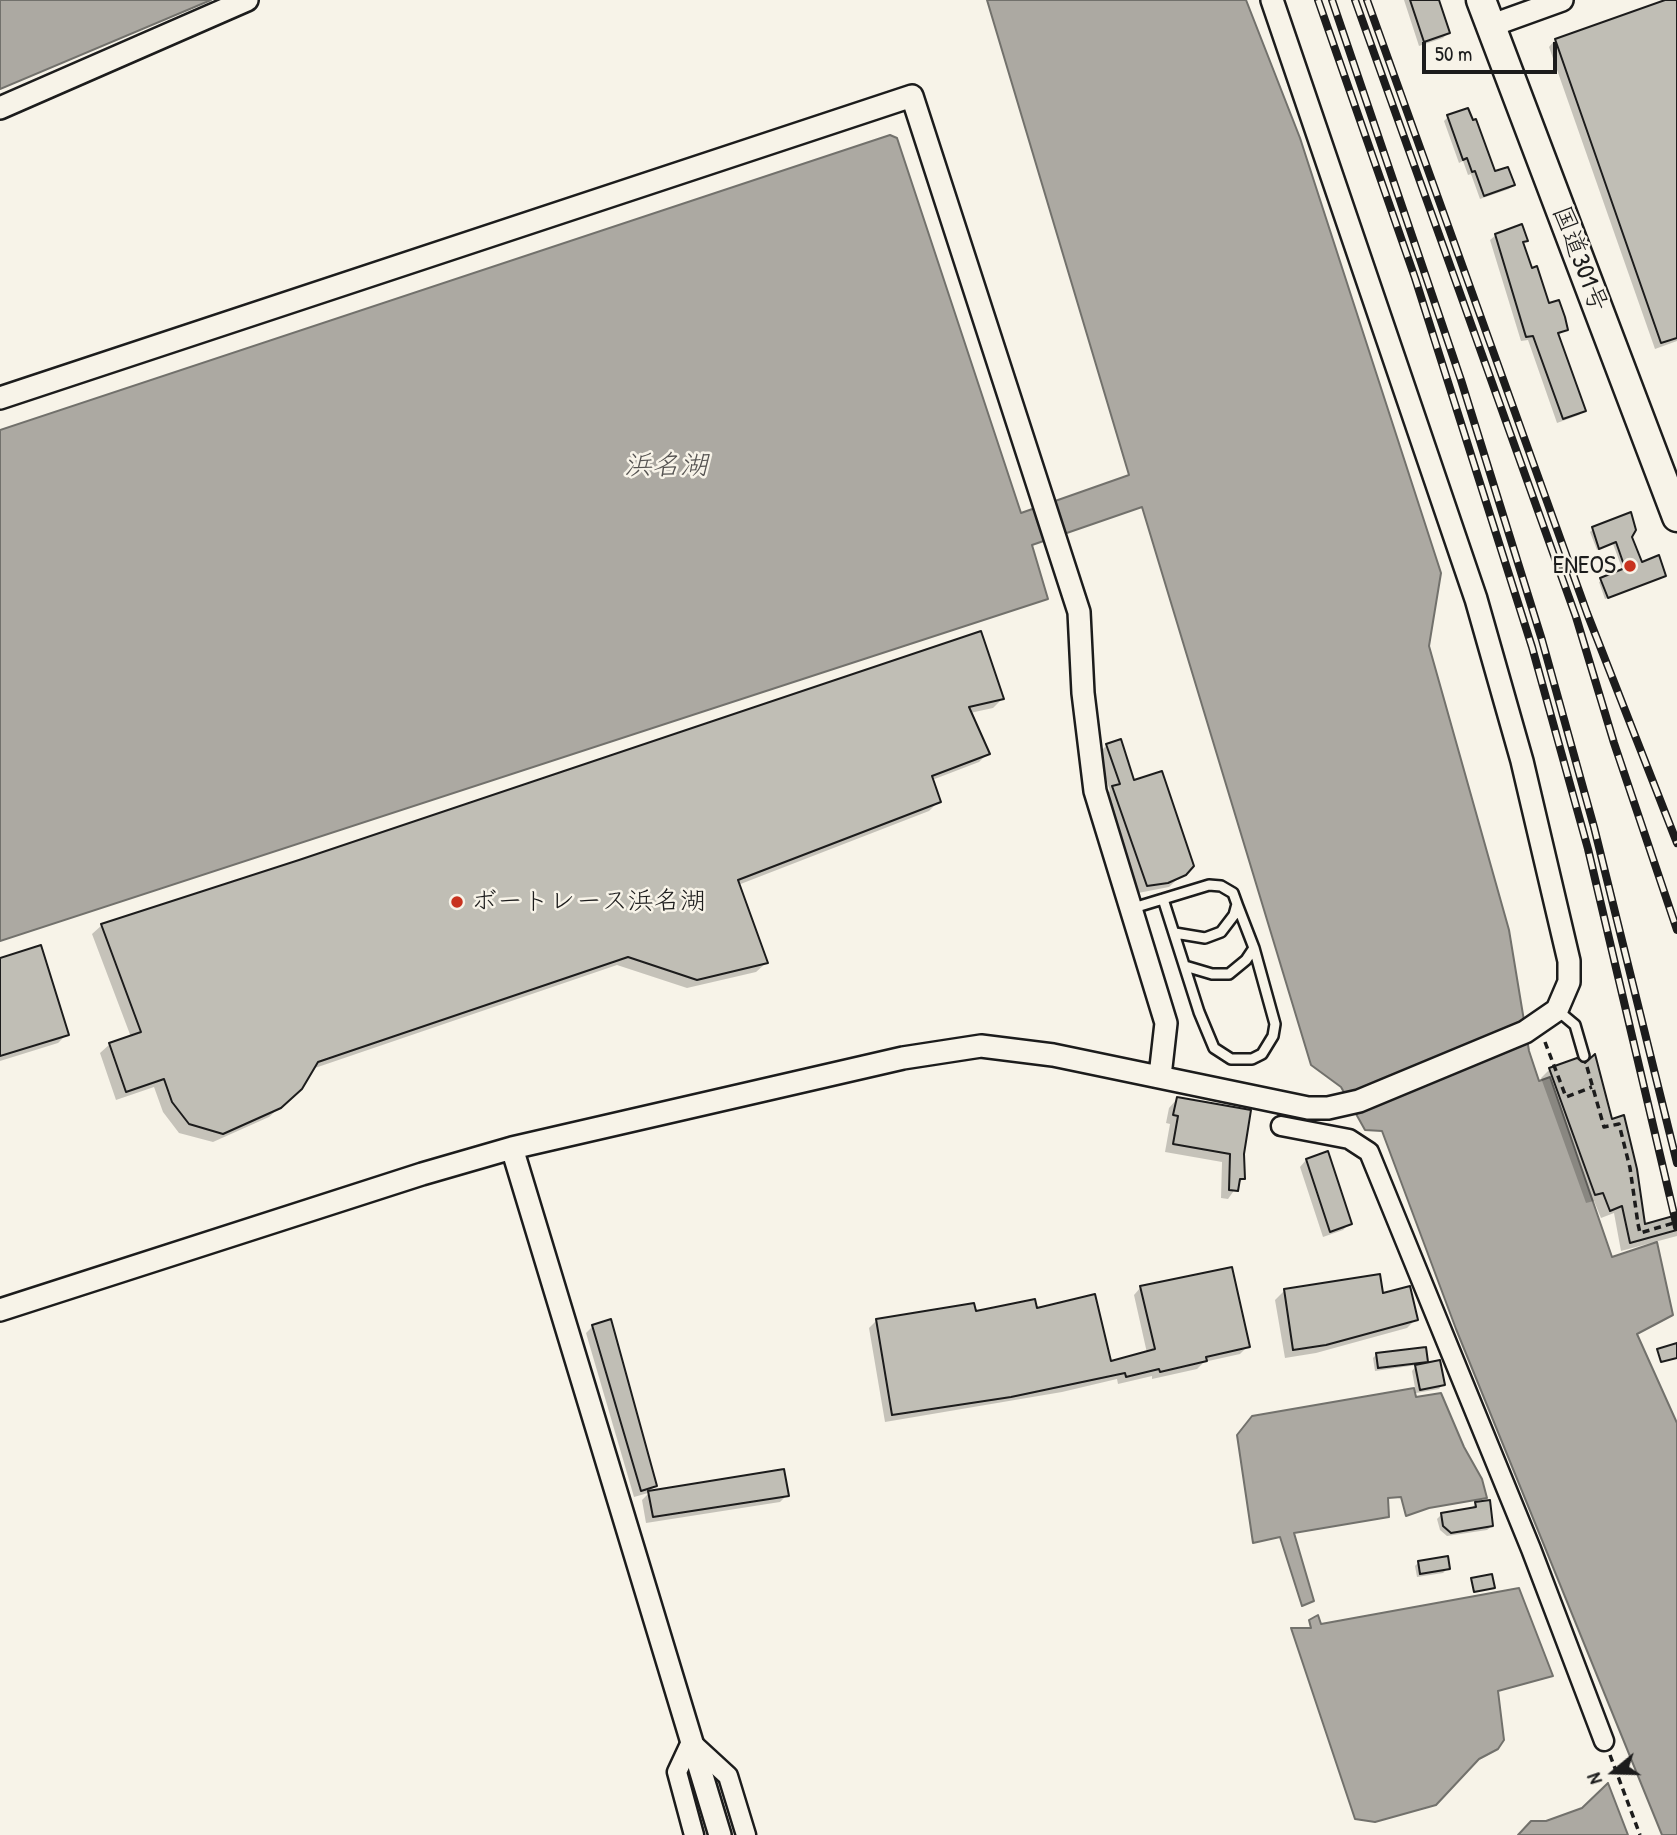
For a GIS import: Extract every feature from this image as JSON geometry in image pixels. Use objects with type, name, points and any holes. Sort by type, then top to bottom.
[{"type":"highway","name":"国道301号","points":[[1481,0],[1677,517]]},
{"type":"street","points":[[0,107],[247,0]]},
{"type":"street","points":[[0,1310],[422,1174],[512,1148],[903,1058],[981,1046],[1053,1055],[1308,1108],[1328,1108],[1359,1101],[1530,1036],[1557,1010],[1569,982],[1569,961],[1522,761],[1476,599],[1272,0]]},
{"type":"street","points":[[1490,26],[1562,0]]},
{"type":"street","points":[[0,398],[912,96],[1079,612],[1083,693],[1095,791],[1166,1023],[1160,1076]]},
{"type":"street","points":[[1281,1126],[1349,1139],[1369,1152],[1531,1549],[1604,1741]]},
{"type":"street","points":[[512,1148],[720,1835]]},
{"type":"street","points":[[691,1742],[677,1772],[694,1835]]},
{"type":"street","points":[[691,1742],[727,1776],[746,1835]]},
{"type":"lane","points":[[1130,908],[1209,885],[1221,886],[1233,893],[1254,948],[1275,1024],[1262,1054],[1252,1059],[1231,1059],[1214,1048],[1163,899]]},
{"type":"lane","points":[[1175,933],[1205,938],[1221,932],[1230,924],[1237,904]]},
{"type":"lane","points":[[1185,966],[1212,974],[1230,974],[1246,960],[1254,948]]},
{"type":"lane","points":[[1557,1010],[1575,1025],[1584,1056]]},
{"type":"path","points":[[1530,1036],[1543,1037],[1566,1097],[1592,1087]]},
{"type":"path","points":[[1584,1056],[1604,1126],[1619,1124],[1630,1168],[1640,1233],[1677,1222]]},
{"type":"path","points":[[1604,1741],[1640,1835]]},
{"type":"water","points":[[0,0],[211,0],[0,89]]},
{"type":"water","name":"浜名湖","points":[[987,0],[1246,0],[1300,138],[1441,573],[1429,646],[1509,930],[1529,1051],[1539,1081],[1550,1077],[1612,1257],[1657,1242],[1673,1315],[1637,1334],[1677,1423],[1677,1835],[1662,1835],[1456,1329],[1382,1131],[1365,1130],[1341,1087],[1311,1065],[1142,507],[1032,545],[1048,599],[0,941],[0,430],[890,135],[897,138],[1021,513],[1129,475]]},
{"type":"water","points":[[1414,1388],[1416,1397],[1441,1393],[1464,1447],[1482,1479],[1487,1498],[1429,1508],[1406,1516],[1401,1497],[1388,1498],[1389,1517],[1294,1533],[1314,1601],[1302,1606],[1280,1537],[1253,1543],[1237,1435],[1252,1416]]},
{"type":"water","points":[[1519,1588],[1553,1676],[1498,1691],[1504,1740],[1498,1749],[1479,1759],[1436,1805],[1375,1822],[1355,1819],[1291,1628],[1311,1628],[1309,1620],[1318,1615],[1321,1624]]},
{"type":"water","points":[[1608,1783],[1628,1835],[1518,1835],[1531,1821],[1546,1821],[1582,1808]]},
{"type":"building","points":[[1410,0],[1439,0],[1450,33],[1424,42]]},
{"type":"building","points":[[1665,0],[1677,0],[1677,338],[1661,343],[1555,39]]},
{"type":"building","points":[[1468,108],[1473,120],[1476,119],[1495,171],[1508,167],[1515,185],[1484,196],[1475,171],[1472,172],[1467,158],[1463,160],[1447,115]]},
{"type":"building","points":[[1522,224],[1528,241],[1523,242],[1532,268],[1537,266],[1549,303],[1559,300],[1565,317],[1568,330],[1558,333],[1586,411],[1563,419],[1533,336],[1526,337],[1495,234]]},
{"type":"building","points":[[1631,512],[1636,530],[1632,537],[1642,562],[1659,555],[1666,576],[1608,598],[1600,578],[1625,568],[1616,542],[1599,549],[1592,527]]},
{"type":"building","name":"ボートレース浜名湖","points":[[981,631],[1004,699],[969,707],[990,754],[932,776],[941,802],[738,880],[768,963],[697,980],[628,957],[318,1062],[302,1089],[281,1108],[223,1134],[189,1124],[172,1102],[164,1079],[126,1092],[109,1043],[141,1032],[101,924]]},
{"type":"building","points":[[1121,739],[1134,780],[1162,771],[1194,866],[1186,875],[1168,883],[1147,886],[1112,786],[1120,784],[1106,744]]},
{"type":"building","points":[[41,945],[69,1035],[0,1056],[0,958]]},
{"type":"building","points":[[1595,1054],[1612,1119],[1624,1115],[1637,1169],[1645,1224],[1677,1215],[1677,1230],[1630,1243],[1622,1206],[1610,1211],[1603,1193],[1595,1195],[1549,1068],[1577,1058],[1585,1063]]},
{"type":"building","points":[[1177,1097],[1251,1110],[1244,1154],[1245,1179],[1240,1179],[1238,1191],[1229,1190],[1230,1154],[1173,1144],[1178,1116],[1173,1115]]},
{"type":"building","points":[[1328,1151],[1352,1224],[1330,1232],[1306,1159]]},
{"type":"building","points":[[1232,1267],[1250,1347],[1206,1357],[1207,1361],[1160,1372],[1159,1369],[1126,1377],[1125,1373],[1011,1397],[892,1415],[876,1319],[974,1303],[976,1311],[1035,1299],[1037,1308],[1095,1294],[1111,1361],[1155,1349],[1140,1286]]},
{"type":"building","points":[[1380,1274],[1383,1293],[1410,1286],[1418,1320],[1326,1345],[1293,1350],[1284,1289]]},
{"type":"building","points":[[611,1319],[657,1486],[641,1491],[592,1325]]},
{"type":"building","points":[[1677,1343],[1677,1358],[1661,1362],[1657,1349]]},
{"type":"building","points":[[1426,1347],[1428,1362],[1378,1368],[1376,1353]]},
{"type":"building","points":[[1440,1360],[1445,1385],[1420,1390],[1415,1365]]},
{"type":"building","points":[[784,1469],[789,1496],[653,1517],[648,1491]]},
{"type":"building","points":[[1490,1500],[1493,1526],[1451,1533],[1443,1526],[1441,1513],[1476,1507],[1475,1502]]},
{"type":"building","points":[[1448,1556],[1450,1569],[1420,1574],[1418,1561]]},
{"type":"building","points":[[1492,1574],[1495,1588],[1474,1592],[1471,1578]]},
{"type":"railway","points":[[1318,0],[1415,278],[1532,647],[1588,849],[1677,1227]]},
{"type":"railway","points":[[1332,0],[1461,380],[1542,640],[1594,827],[1677,1163]]},
{"type":"railway","points":[[1355,0],[1576,617],[1614,743],[1677,930]]},
{"type":"railway","points":[[1367,0],[1587,613],[1677,843]]},
{"type":"place","name":"ENEOS","points":[[1630,566]]},
{"type":"place","name":"ボートレース浜名湖","points":[[457,902]]}]
